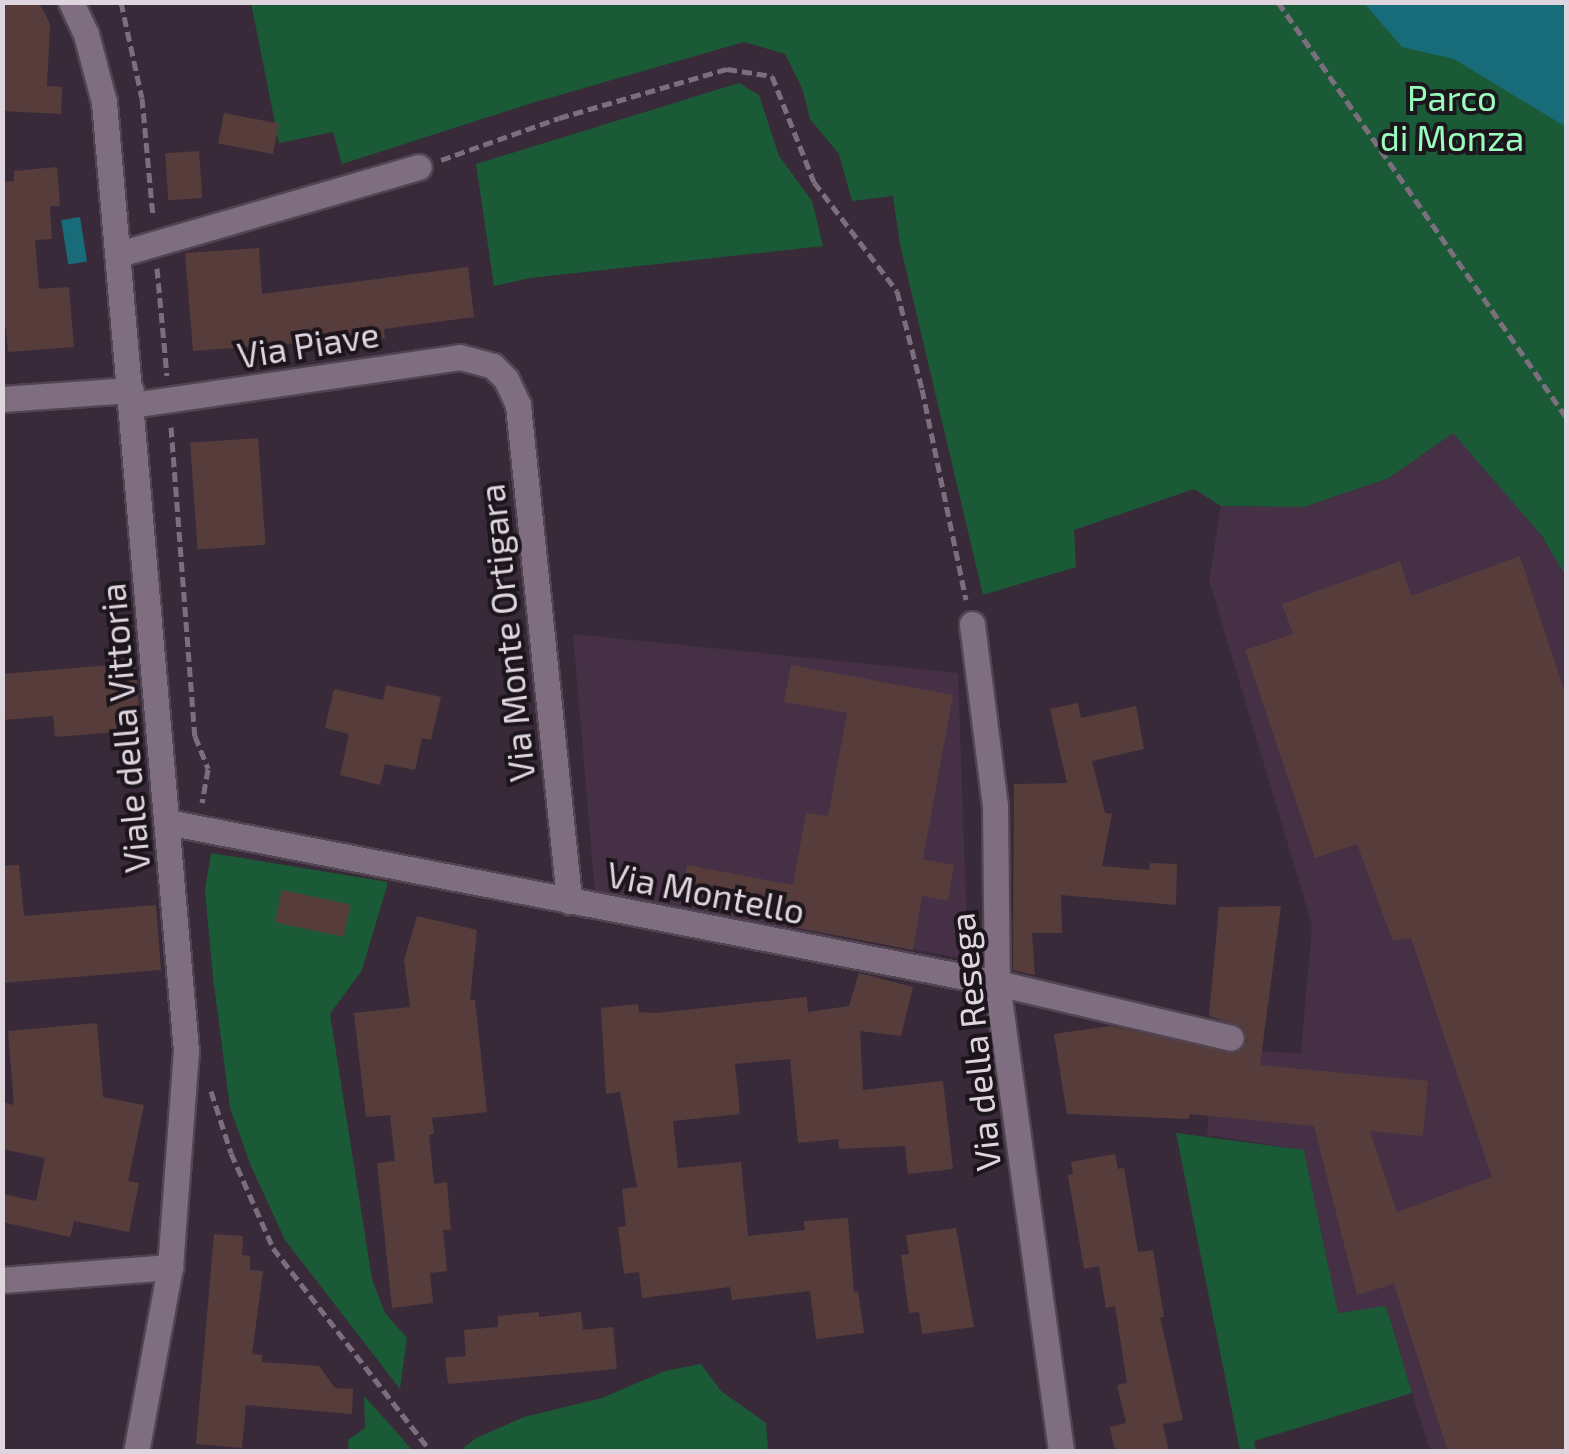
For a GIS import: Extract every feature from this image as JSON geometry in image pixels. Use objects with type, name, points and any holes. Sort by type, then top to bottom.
[{"type":"street","name":"Viale della Vittoria","points":[[71,2],[86,34],[104,102],[186,1050],[170,1268],[136,1452]]},
{"type":"street","points":[[119,254],[155,240],[419,167]]},
{"type":"street","name":"Via Piave","points":[[2,400],[169,400],[460,357],[493,366]]},
{"type":"street","name":"Via Monte Ortigara","points":[[493,366],[506,379],[518,404],[569,901]]},
{"type":"street","name":"Via della Resega","points":[[972,624],[995,805],[997,983],[1061,1452]]},
{"type":"street","name":"Via Montello","points":[[167,822],[997,983],[1231,1038]]},
{"type":"street","points":[[2,1280],[170,1268]]},
{"type":"path","points":[[121,2],[142,98],[196,736],[208,769],[197,828]]},
{"type":"path","points":[[1278,2],[1566,417]]},
{"type":"path","points":[[419,167],[558,118],[726,69],[772,76],[814,182],[897,291],[972,624]]},
{"type":"path","points":[[209,1086],[231,1153],[273,1248],[431,1452]]},
{"type":"shaded area","points":[[1454,432],[1542,536],[1566,577],[1566,1451],[1430,1451],[1386,1307],[1338,1313],[1304,1150],[1207,1135],[1213,1051],[1301,1053],[1312,925],[1209,580],[1221,506],[1304,507],[1389,478]]},
{"type":"shaded area","points":[[573,634],[958,673],[968,959],[595,893]]},
{"type":"green space","name":"Parco di Monza","points":[[251,3],[1566,3],[1566,577],[1542,536],[1453,433],[1389,478],[1304,507],[1221,506],[1194,489],[1074,530],[1076,567],[983,595],[900,244],[893,196],[852,201],[839,154],[810,119],[802,88],[785,54],[744,42],[532,103],[342,164],[333,132],[279,143]]},
{"type":"green space","points":[[739,83],[759,95],[779,156],[812,201],[823,246],[530,278],[494,286],[476,164]]},
{"type":"green space","points":[[211,853],[388,882],[362,970],[330,1014],[372,1279],[385,1313],[407,1338],[400,1389],[285,1240],[230,1108],[205,890]]},
{"type":"green space","points":[[1176,1133],[1304,1150],[1338,1313],[1386,1306],[1412,1393],[1254,1441],[1256,1451],[1240,1451]]},
{"type":"green space","points":[[701,1364],[721,1391],[766,1423],[768,1451],[460,1451],[476,1438],[524,1417],[602,1398],[665,1371]]},
{"type":"green space","points":[[364,1396],[412,1451],[349,1451],[348,1440],[365,1428]]},
{"type":"water","points":[[1364,3],[1559,3],[1566,9],[1566,127],[1454,59],[1402,47]]},
{"type":"water","points":[[80,217],[87,261],[68,264],[61,220]]},
{"type":"building","points":[[2,2],[39,2],[50,24],[47,86],[62,87],[61,114],[2,111]]},
{"type":"building","points":[[224,113],[279,124],[273,154],[218,143]]},
{"type":"building","points":[[199,151],[202,198],[168,200],[165,153]]},
{"type":"building","points":[[57,167],[60,206],[50,206],[52,239],[35,240],[39,289],[69,287],[74,347],[8,352],[6,328],[2,328],[2,182],[14,181],[14,171]]},
{"type":"building","points":[[259,248],[262,294],[468,267],[474,317],[384,329],[385,338],[298,350],[297,343],[193,351],[185,253]]},
{"type":"building","points":[[258,438],[265,545],[198,549],[190,443]]},
{"type":"building","points":[[1520,556],[1566,696],[1566,1452],[1448,1452],[1394,1284],[1357,1295],[1314,1126],[1190,1114],[1189,1119],[1067,1114],[1054,1034],[1110,1026],[1237,1053],[1247,1041],[1243,1027],[1209,1016],[1219,907],[1281,906],[1260,1065],[1428,1081],[1423,1136],[1370,1131],[1397,1212],[1492,1177],[1411,938],[1393,941],[1357,844],[1315,858],[1245,650],[1293,634],[1282,604],[1400,561],[1411,596]]},
{"type":"building","points":[[135,663],[141,730],[55,737],[53,716],[2,720],[2,674]]},
{"type":"building","points":[[791,665],[953,695],[923,859],[954,865],[948,901],[922,896],[913,950],[680,905],[687,865],[793,885],[806,813],[828,816],[847,713],[784,702]]},
{"type":"building","points":[[386,685],[441,697],[431,740],[422,738],[415,770],[385,764],[380,785],[340,775],[349,734],[325,728],[334,689],[383,700]]},
{"type":"building","points":[[1078,703],[1081,718],[1136,706],[1144,749],[1092,761],[1105,813],[1112,814],[1102,866],[1149,870],[1150,863],[1177,864],[1176,905],[1061,895],[1062,933],[1032,933],[1035,975],[1013,970],[1014,784],[1067,783],[1050,709]]},
{"type":"building","points":[[19,865],[24,916],[156,905],[161,970],[2,983],[2,866]]},
{"type":"building","points":[[282,890],[350,905],[344,937],[275,922]]},
{"type":"building","points":[[417,916],[477,930],[470,1000],[475,1000],[487,1112],[432,1118],[434,1134],[429,1135],[434,1184],[447,1182],[451,1230],[443,1230],[447,1271],[430,1273],[433,1303],[392,1308],[377,1163],[395,1161],[390,1115],[366,1117],[354,1013],[410,1007],[404,960]]},
{"type":"building","points":[[859,973],[913,987],[901,1036],[860,1031],[863,1090],[943,1081],[953,1169],[908,1174],[905,1146],[839,1149],[838,1139],[798,1143],[790,1059],[735,1064],[740,1114],[673,1121],[678,1168],[741,1162],[748,1236],[805,1230],[804,1221],[848,1218],[854,1292],[858,1291],[864,1333],[816,1339],[810,1291],[732,1300],[730,1287],[642,1298],[639,1272],[624,1274],[618,1227],[626,1226],[622,1189],[637,1187],[620,1092],[606,1094],[601,1008],[638,1004],[639,1012],[656,1013],[807,997],[808,1012],[849,1006]]},
{"type":"building","points":[[97,1023],[103,1097],[144,1105],[128,1181],[139,1183],[129,1232],[74,1221],[70,1237],[2,1222],[2,1194],[36,1201],[45,1158],[2,1149],[2,1102],[14,1105],[8,1031]]},
{"type":"building","points":[[1115,1154],[1118,1169],[1124,1168],[1138,1252],[1153,1250],[1164,1317],[1160,1317],[1183,1420],[1163,1424],[1169,1452],[1115,1452],[1110,1427],[1126,1423],[1117,1385],[1127,1383],[1115,1306],[1106,1308],[1099,1266],[1084,1269],[1068,1175],[1073,1174],[1071,1162]]},
{"type":"building","points":[[956,1228],[974,1327],[922,1334],[919,1312],[909,1313],[901,1255],[909,1254],[906,1235]]},
{"type":"building","points":[[214,1234],[243,1236],[242,1255],[250,1256],[250,1270],[263,1271],[252,1354],[262,1355],[262,1362],[319,1366],[335,1388],[353,1389],[352,1414],[246,1405],[242,1448],[196,1444]]},
{"type":"building","points":[[539,1312],[539,1317],[581,1312],[583,1330],[613,1327],[617,1369],[448,1384],[445,1358],[466,1356],[464,1330],[498,1327],[498,1316]]}]
